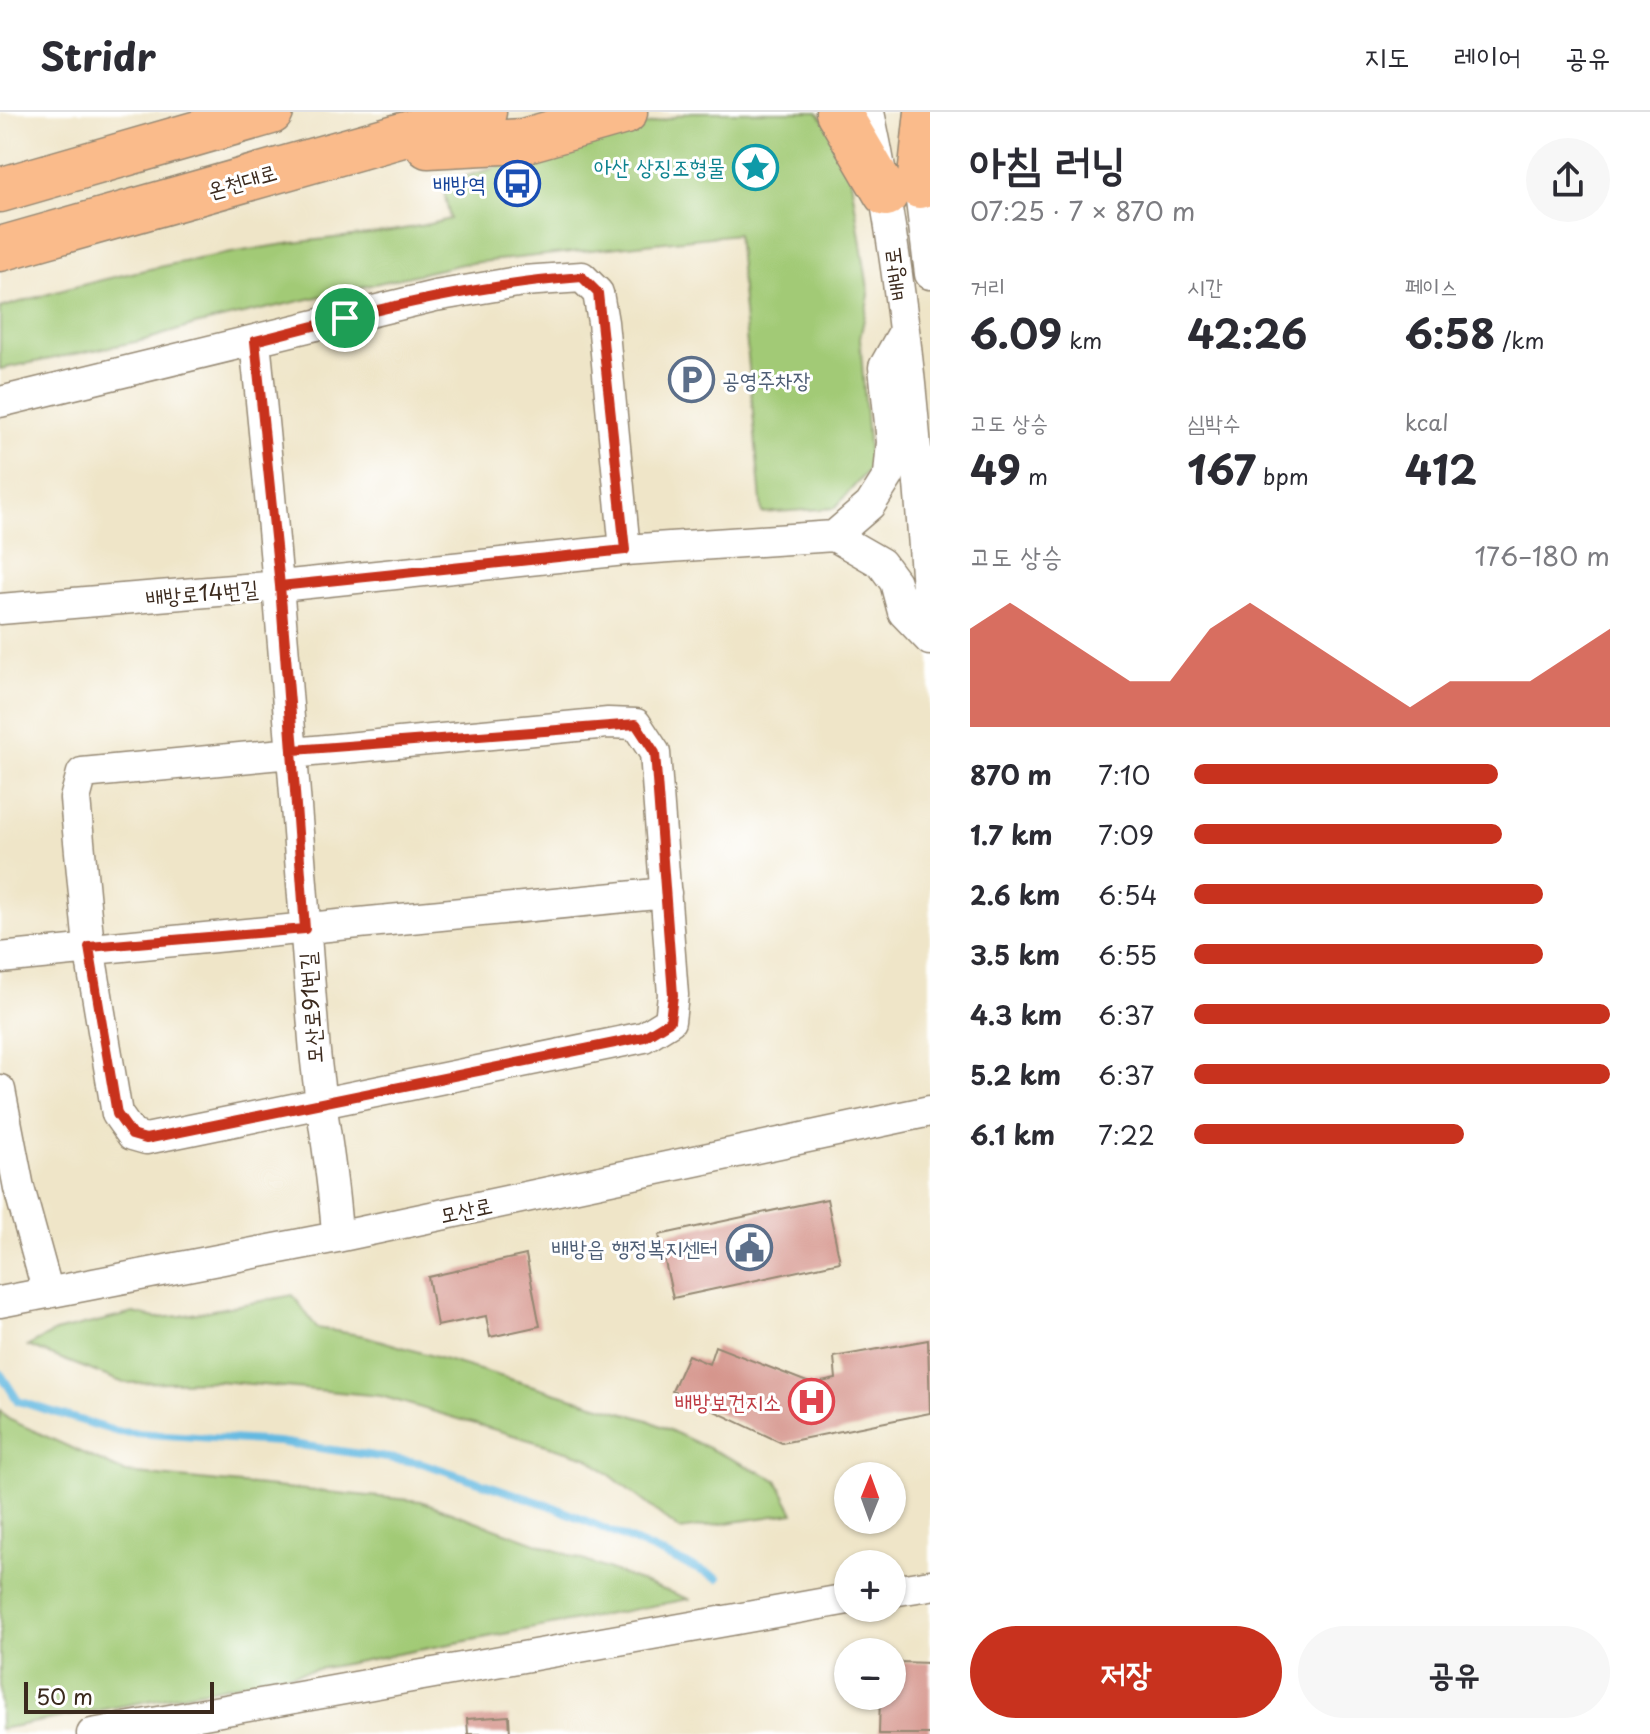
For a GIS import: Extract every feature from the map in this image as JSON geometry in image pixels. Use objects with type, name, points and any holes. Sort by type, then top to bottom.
[{"type":"highway","points":[[0,190],[271,112]]},
{"type":"highway","name":"온천대로","points":[[0,249],[484,112]]},
{"type":"highway","points":[[349,151],[523,141],[625,112]]},
{"type":"highway","points":[[838,112],[903,190]]},
{"type":"highway","points":[[903,190],[927,112]]},
{"type":"street","name":"배방로","points":[[869,112],[903,190],[930,274]]},
{"type":"street","name":"배방로","points":[[906,112],[913,135],[903,190],[902,335],[930,630]]},
{"type":"street","points":[[0,402],[435,296],[523,281],[582,277],[598,293],[603,322],[625,550]]},
{"type":"street","points":[[902,335],[884,367],[892,442],[889,475],[870,505],[834,536],[881,563],[895,582],[903,612],[930,640]]},
{"type":"street","name":"모산로91번길","points":[[255,341],[294,750],[319,1105],[335,1195],[337,1237]]},
{"type":"street","name":"배방로14번길","points":[[0,609],[280,586],[625,550],[834,536]]},
{"type":"street","points":[[636,724],[655,753],[673,995],[670,1021],[644,1037],[146,1139],[132,1135],[117,1114],[89,947],[75,799],[82,773],[294,750],[636,724]]},
{"type":"street","points":[[0,958],[666,893]]},
{"type":"street","points":[[0,1090],[19,1188],[23,1297]]},
{"type":"street","name":"모산로","points":[[23,1297],[337,1237],[930,1111]]},
{"type":"street","points":[[906,1589],[930,1585]]},
{"type":"street","points":[[92,1734],[834,1602]]},
{"type":"green space","points":[[691,112],[817,112],[846,148],[869,295],[860,338],[870,468],[835,508],[762,513],[737,234],[462,264],[195,325],[145,340],[0,369],[0,308],[182,262],[293,243],[391,231],[450,219],[442,183]]},
{"type":"green space","points":[[293,1295],[317,1328],[365,1336],[648,1420],[777,1480],[794,1513],[680,1530],[587,1457],[381,1396],[218,1381],[124,1383],[28,1346],[55,1332],[134,1313],[156,1318],[181,1316]]},
{"type":"green space","points":[[0,1410],[8,1419],[126,1473],[421,1501],[689,1599],[0,1729]]},
{"type":"building","name":"배방읍 행정복지센터","points":[[827,1199],[840,1262],[673,1298],[659,1235]]},
{"type":"building","points":[[526,1255],[540,1326],[490,1337],[486,1316],[437,1326],[428,1277]]},
{"type":"building","name":"배방보건지소","points":[[928,1340],[930,1413],[782,1443],[672,1391],[688,1355],[709,1364],[715,1346],[812,1384],[836,1379],[834,1357]]},
{"type":"building","points":[[906,1662],[930,1663],[930,1734],[879,1734],[880,1710],[906,1710]]},
{"type":"building","points":[[509,1716],[510,1734],[468,1734],[467,1719]]},
{"type":"waterway","points":[[0,1373],[18,1401],[118,1432],[278,1442],[422,1463],[554,1507],[718,1578]]},
{"type":"place","name":"아산 상징조형물","points":[[756,167]]},
{"type":"place","name":"배방역","points":[[517,184]]},
{"type":"place","name":"공영주차장","points":[[691,380]]},
{"type":"place","name":"배방읍 행정복지센터","points":[[749,1248]]},
{"type":"place","name":"배방보건지소","points":[[812,1402]]},
{"type":"route","points":[[345,318],[255,341],[294,750],[305,929],[89,947],[117,1114],[132,1135],[146,1139],[644,1037],[670,1021],[673,995],[655,753],[636,724],[608,723],[294,750],[280,586],[625,550],[598,293],[582,277],[523,281],[435,296],[345,318]]}]
